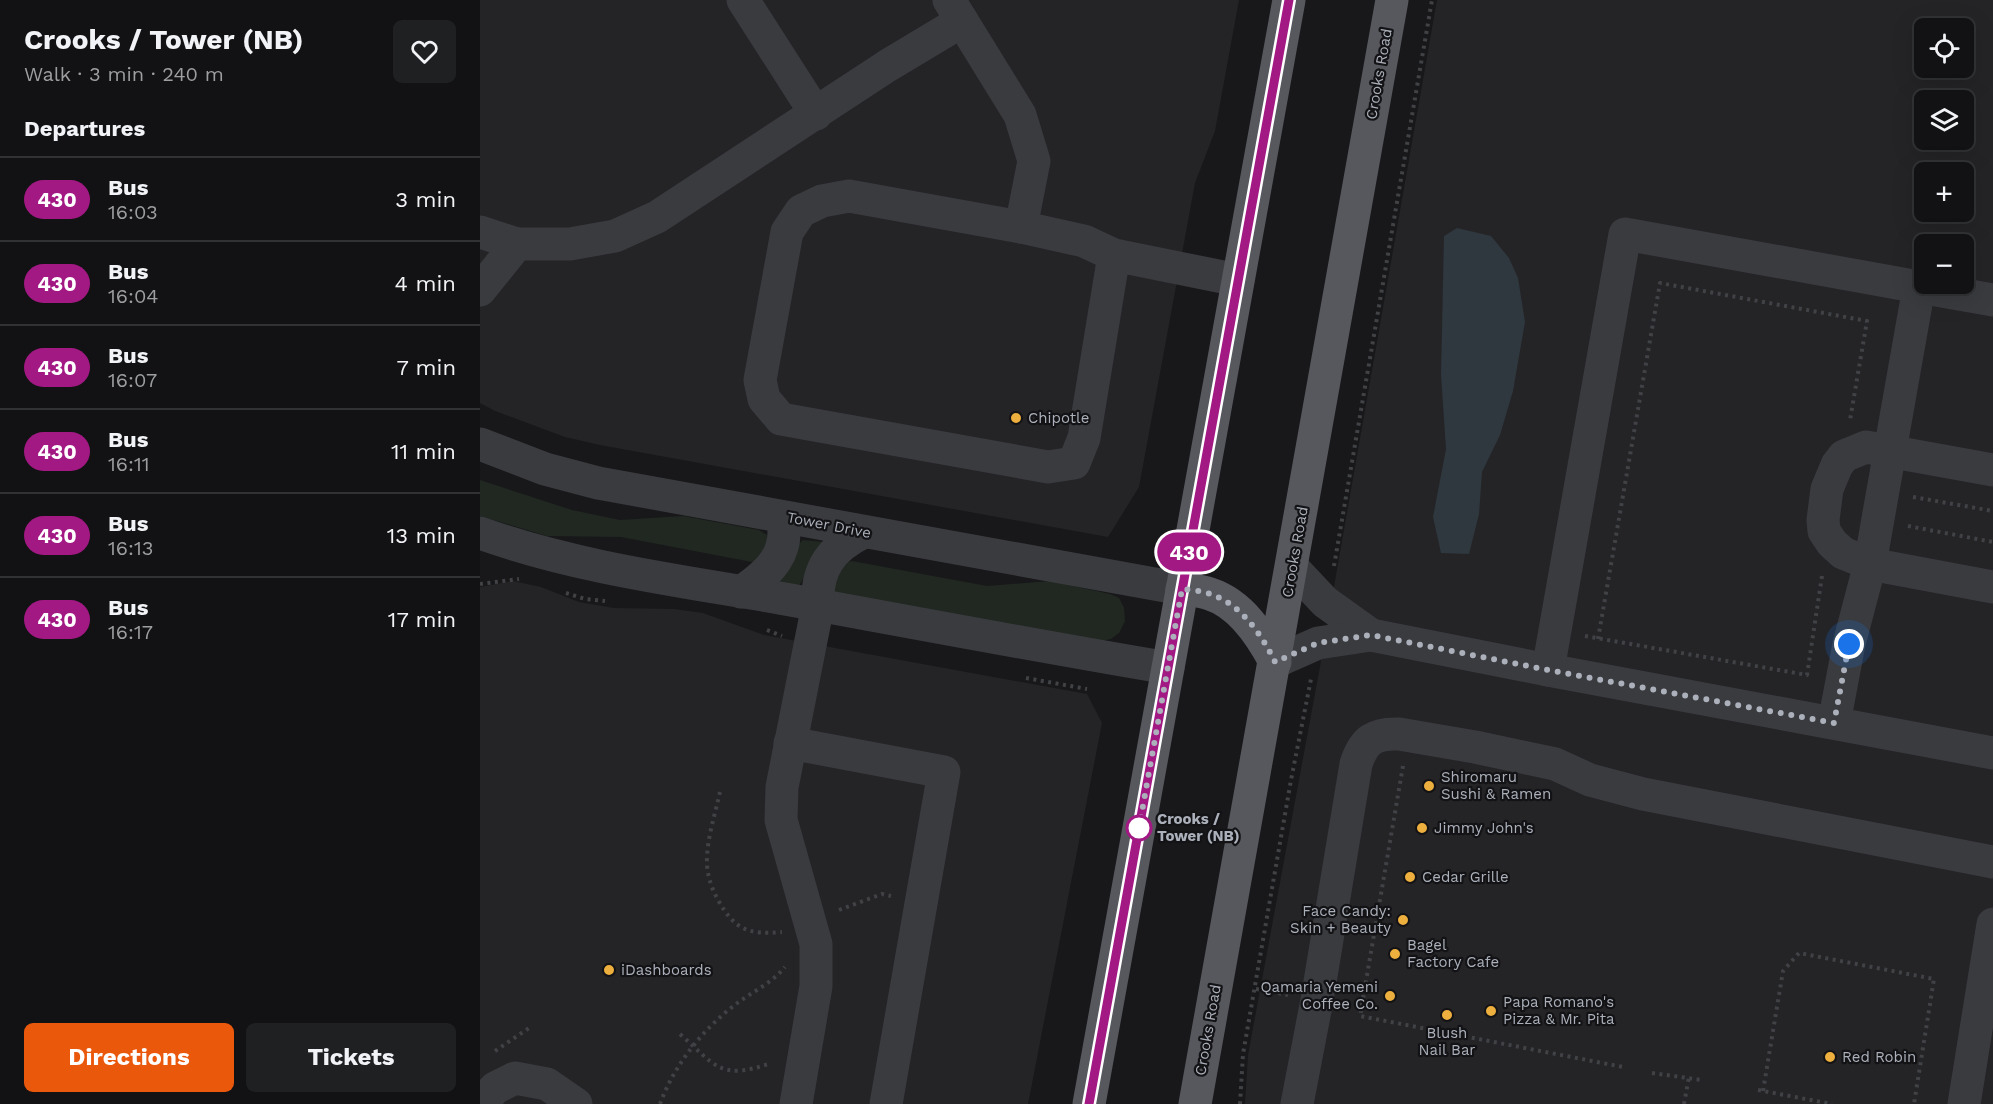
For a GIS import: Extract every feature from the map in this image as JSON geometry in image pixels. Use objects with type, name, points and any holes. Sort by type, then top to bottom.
[{"type":"main road","points":[[1089,1104],[1289,0]]},
{"type":"main road","name":"Crooks Road","points":[[1195,1104],[1292,567],[1386,7]]},
{"type":"main road","points":[[1182,589],[1210,594],[1226,601],[1240,612],[1264,641],[1275,662]]},
{"type":"street","points":[[743,0],[816,114]]},
{"type":"street","points":[[480,232],[517,244],[570,244],[615,236],[657,217],[887,66],[956,10],[1020,115],[1029,142],[1034,161],[1021,226]]},
{"type":"street","points":[[1114,255],[1084,438],[1074,463],[1048,467],[781,419],[764,399],[760,380],[787,232],[801,211],[822,201],[849,196],[1021,226],[1084,241],[1114,255],[1238,280]]},
{"type":"street","points":[[1548,670],[1625,234],[1914,286]]},
{"type":"street","points":[[480,290],[517,244]]},
{"type":"street","points":[[1834,723],[1849,644],[1870,564],[1917,294]]},
{"type":"street","points":[[1958,294],[1993,300]]},
{"type":"street","name":"Tower Drive","points":[[480,444],[545,470],[598,483],[1182,589]]},
{"type":"street","points":[[1993,470],[1866,447],[1844,456],[1837,465],[1831,477],[1824,504],[1824,531],[1843,553],[1870,564],[1993,587]]},
{"type":"street","points":[[741,592],[760,579],[779,555],[785,536],[782,517]]},
{"type":"street","points":[[796,1104],[816,986],[816,944],[781,820],[782,788],[818,605],[817,588],[820,574],[838,548],[849,539],[864,532]]},
{"type":"street","points":[[480,533],[510,544],[652,576],[1168,668]]},
{"type":"street","points":[[1292,567],[1325,602],[1371,635]]},
{"type":"street","points":[[1275,662],[1318,643],[1371,635],[1993,753]]},
{"type":"street","points":[[1297,1104],[1317,1000],[1356,764],[1366,744],[1375,736],[1388,733],[1399,734],[1475,747],[1555,764],[1590,780],[1643,794],[1993,862]]},
{"type":"street","points":[[790,743],[944,772],[886,1104]]},
{"type":"street","points":[[1964,1104],[1993,924]]},
{"type":"street","points":[[481,1104],[495,1088],[515,1078],[547,1084],[576,1104]]},
{"type":"path","points":[[1334,566],[1431,0]]},
{"type":"path","points":[[1598,639],[1660,283],[1867,321],[1849,425]]},
{"type":"path","points":[[1907,495],[1993,511]]},
{"type":"path","points":[[1901,525],[1993,542]]},
{"type":"path","points":[[1580,636],[1807,675],[1823,570]]},
{"type":"path","points":[[784,636],[786,645]]},
{"type":"path","points":[[1240,1104],[1244,1054],[1291,780],[1313,668]]},
{"type":"path","points":[[1405,755],[1359,1006],[1360,1016],[1623,1067]]},
{"type":"path","points":[[1832,1104],[1760,1090],[1783,971],[1800,953],[1934,979],[1914,1104]]},
{"type":"path","points":[[660,1104],[669,1083],[694,1046],[722,1016],[770,981],[784,969],[787,962]]},
{"type":"path","points":[[1256,989],[1290,995]]},
{"type":"path","points":[[487,1054],[532,1026]]},
{"type":"path","points":[[680,1034],[721,1069],[730,1072],[753,1069],[783,1059],[804,1062]]},
{"type":"path","points":[[1652,1073],[1702,1080]]},
{"type":"path","points":[[1684,1104],[1689,1077]]},
{"type":"shaded area","points":[[480,0],[1239,0],[1215,131],[1195,183],[1139,487],[1108,537],[600,445],[565,437],[495,411],[480,403]]},
{"type":"shaded area","points":[[1437,0],[1993,0],[1993,1104],[1245,1104],[1248,1055],[1319,672]]},
{"type":"shaded area","points":[[1457,228],[1491,236],[1509,258],[1518,278],[1525,322],[1513,391],[1500,435],[1482,472],[1479,514],[1469,554],[1441,553],[1433,517],[1446,449],[1441,375],[1444,236]]},
{"type":"shaded area","points":[[480,480],[572,510],[620,520],[683,516],[759,530],[767,535],[767,548],[760,558],[752,562],[621,537],[547,536],[480,516]]},
{"type":"shaded area","points":[[803,540],[824,542],[799,586],[778,582],[799,544]]},
{"type":"shaded area","points":[[852,561],[987,586],[1050,581],[1110,594],[1119,598],[1124,608],[1125,621],[1119,633],[1111,639],[1101,641],[833,593],[832,580],[842,564]]},
{"type":"shaded area","points":[[513,581],[541,587],[579,602],[614,608],[674,609],[703,613],[764,635],[1087,694],[1102,723],[1028,1104],[480,1104],[480,587]]},
{"type":"bus line","name":"430","points":[[1089,1104],[1289,0]]},
{"type":"place","name":"Chipotle","points":[[1016,418]]},
{"type":"place","name":"Shiromaru Sushi & Ramen","points":[[1429,786]]},
{"type":"place","name":"Crooks / Tower (NB)","points":[[1139,828]]},
{"type":"place","name":"Jimmy John's","points":[[1422,828]]},
{"type":"place","name":"Cedar Grille","points":[[1410,877]]},
{"type":"place","name":"Face Candy: Skin + Beauty","points":[[1403,920]]},
{"type":"place","name":"Bagel Factory Cafe","points":[[1395,954]]},
{"type":"place","name":"iDashboards","points":[[609,970]]},
{"type":"place","name":"Qamaria Yemeni Coffee Co.","points":[[1390,996]]},
{"type":"place","name":"Papa Romano's Pizza & Mr. Pita","points":[[1491,1011]]},
{"type":"place","name":"Blush Nail Bar","points":[[1447,1015]]},
{"type":"place","name":"Red Robin","points":[[1830,1057]]},
{"type":"route","points":[[1139,828],[1182,589],[1210,594],[1226,601],[1253,627],[1264,641],[1275,662],[1318,643],[1371,635],[1834,723],[1849,644]]}]
